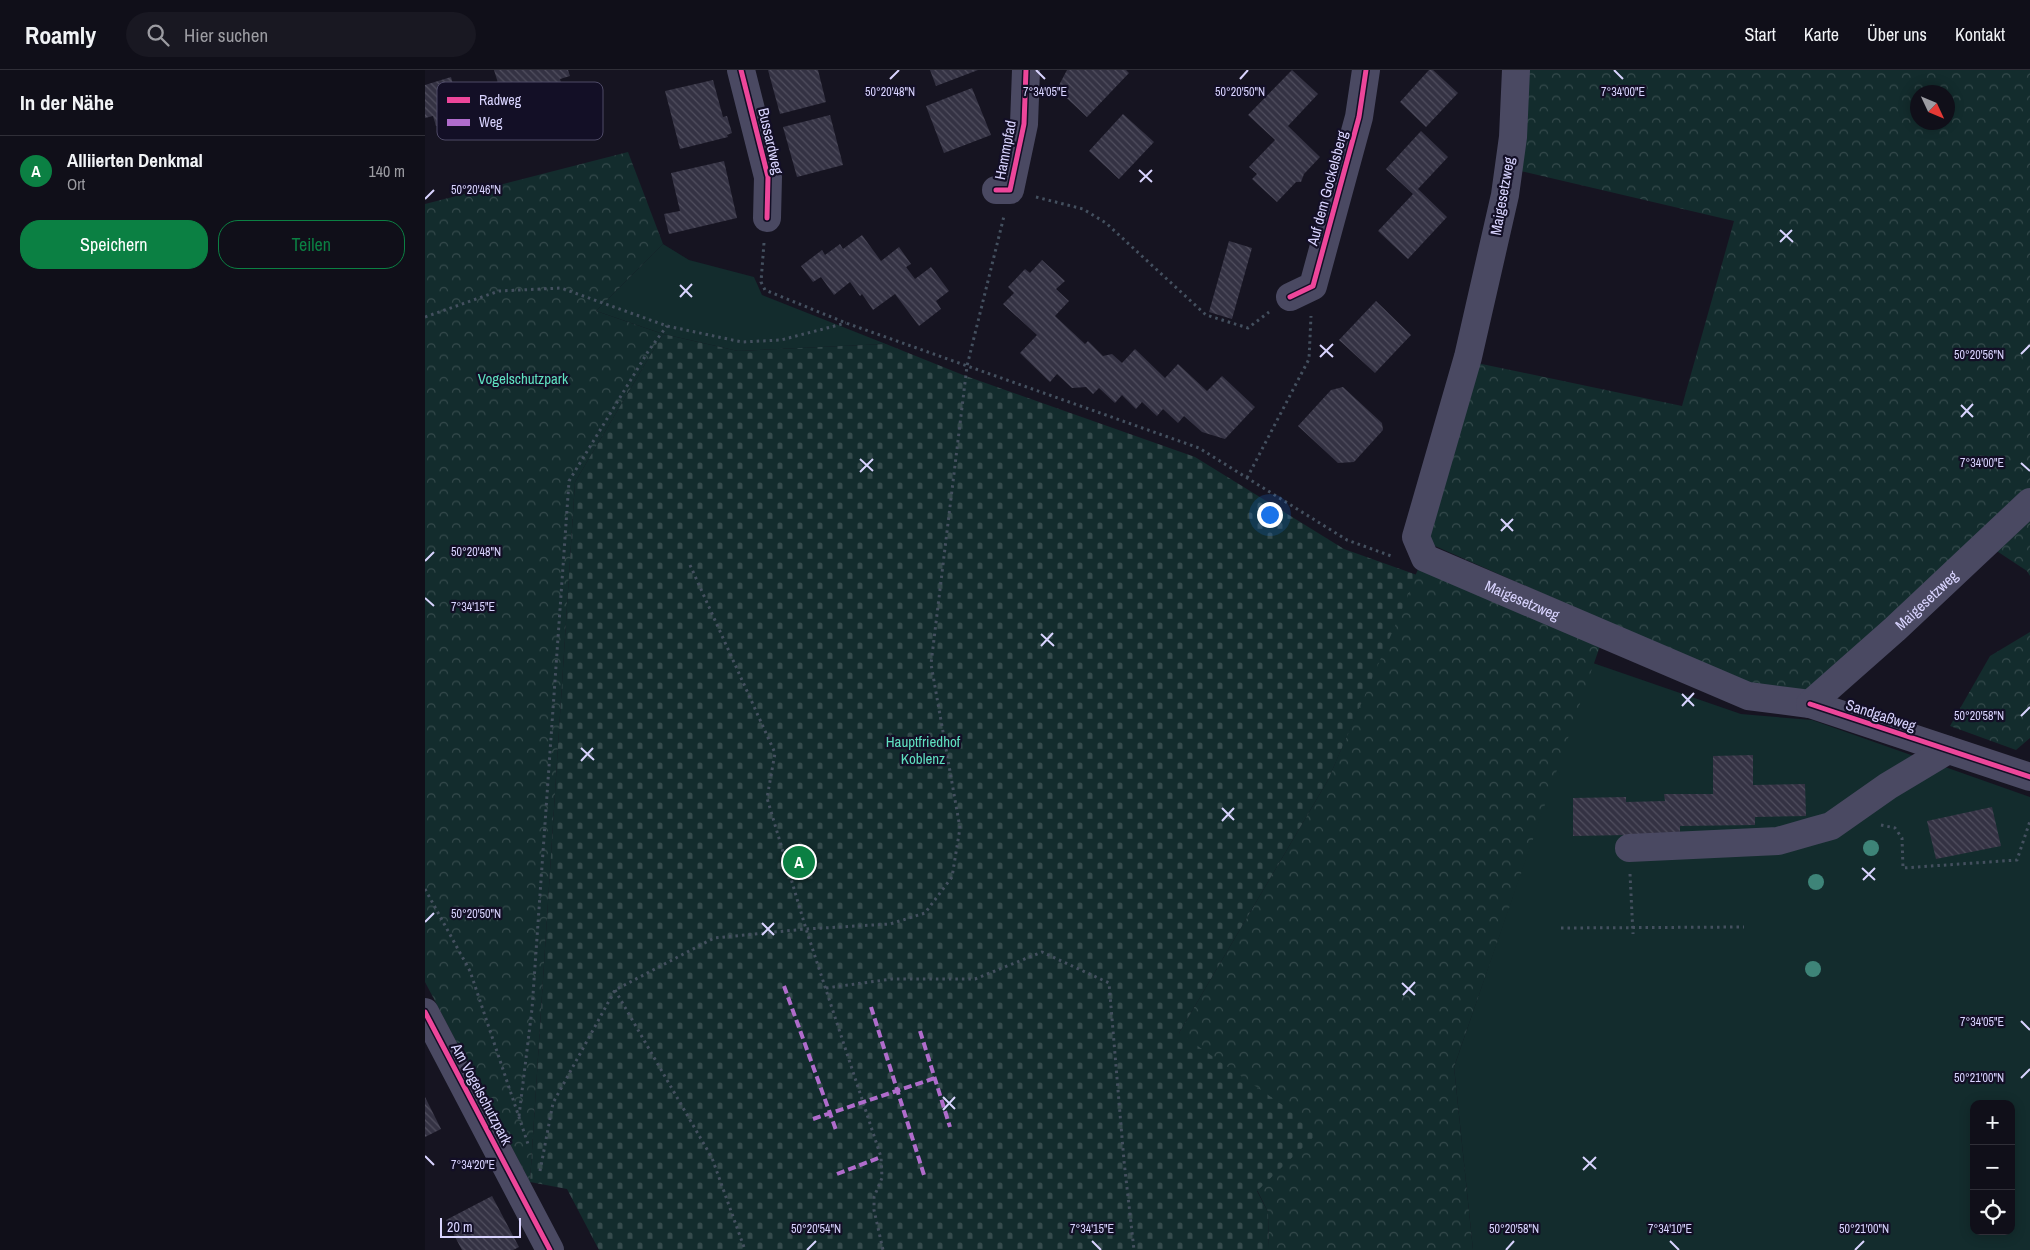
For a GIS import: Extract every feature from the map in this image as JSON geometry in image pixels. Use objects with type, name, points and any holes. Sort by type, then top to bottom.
[{"type":"street","name":"Bussardweg","points":[[741,70],[768,177],[767,218]]},
{"type":"street","name":"Hammpfad","points":[[1003,190],[1024,124],[1026,70]]},
{"type":"street","name":"Auf dem Gockelsberg","points":[[1302,291],[1359,117],[1367,70]]},
{"type":"street","name":"Maigesetzweg","points":[[1516,70],[1513,137],[1505,195],[1468,357],[1416,537],[1425,558],[1748,696],[1810,704],[1902,622],[2030,502]]},
{"type":"street","name":"Sandgaßweg","points":[[1810,704],[2030,777]]},
{"type":"street","points":[[1629,848],[1778,841],[1831,826],[1888,786],[1948,750]]},
{"type":"street","name":"Am Vogelschutzpark","points":[[425,1012],[550,1250]]},
{"type":"path","points":[[536,1168],[539,1176],[553,1102],[615,990],[714,938],[806,928],[890,924],[925,913],[952,877],[960,828],[931,664],[967,366],[1003,190],[1083,210],[1106,223],[1206,315],[1247,328],[1302,291],[1309,359],[1247,478]]},
{"type":"path","points":[[767,218],[761,282],[765,290],[846,323],[1199,448],[1347,540],[1397,558],[1425,558]]},
{"type":"path","points":[[425,318],[499,291],[561,288],[667,326],[742,342],[781,340],[846,323]]},
{"type":"path","points":[[519,1116],[532,1009],[569,481],[649,350],[667,326]]},
{"type":"path","points":[[690,565],[775,753],[767,798],[806,928],[881,1158],[882,1178],[874,1197],[873,1210],[883,1250]]},
{"type":"path","points":[[1902,838],[1903,868],[2017,860],[2030,821]]},
{"type":"path","points":[[1629,848],[1633,934]]},
{"type":"path","points":[[425,889],[470,971],[530,1150]]},
{"type":"path","points":[[1561,928],[1744,927]]},
{"type":"path","points":[[826,988],[893,979],[975,979],[1042,952],[1109,983],[1124,1161],[1134,1250]]},
{"type":"path","points":[[615,990],[713,1158],[745,1250]]},
{"type":"green space","points":[[1526,70],[2030,70],[2030,576],[2027,571],[1980,540],[1805,695],[1750,685],[1426,542],[1477,363],[1682,406],[1734,221],[1516,170]]},
{"type":"green space","name":"Vogelschutzpark","points":[[628,152],[663,244],[596,311],[663,334],[575,482],[530,1182],[425,982],[425,204]]},
{"type":"green space","points":[[663,244],[689,260],[754,277],[762,295],[886,344],[738,351],[663,334],[596,311]]},
{"type":"green space","name":"Hauptfriedhof Koblenz","points":[[663,334],[738,351],[886,344],[963,375],[1195,457],[1344,549],[1417,575],[1328,780],[1179,1033],[1320,1131],[1257,1191],[1268,1212],[1269,1250],[599,1250],[567,1189],[530,1182],[575,482]]},
{"type":"green space","points":[[1419,567],[1600,646],[1454,1067],[1473,1250],[1269,1250],[1268,1212],[1179,1033],[1328,780]]},
{"type":"green space","points":[[2030,632],[2030,738],[2016,750],[1950,726],[1990,656]]},
{"type":"green space","points":[[1593,663],[1741,714],[1812,720],[2030,797],[2030,1250],[1473,1250],[1454,1067]]},
{"type":"building","points":[[494,70],[568,70],[570,76],[560,79],[561,82],[498,82]]},
{"type":"building","points":[[768,70],[818,70],[826,102],[780,114]]},
{"type":"building","points":[[930,70],[978,70],[936,86]]},
{"type":"building","points":[[1067,70],[1126,70],[1129,73],[1087,117],[1057,89]]},
{"type":"building","points":[[1292,70],[1318,94],[1288,126],[1320,157],[1304,174],[1301,182],[1296,182],[1277,202],[1252,179],[1257,174],[1249,167],[1275,140],[1248,115]]},
{"type":"building","points":[[1429,70],[1433,70],[1458,93],[1426,127],[1400,102]]},
{"type":"building","points":[[451,77],[452,82],[437,82],[436,126],[433,116],[425,118],[425,85]]},
{"type":"building","points":[[713,80],[723,117],[727,116],[732,133],[727,135],[728,137],[680,149],[665,91]]},
{"type":"building","points":[[972,88],[991,135],[944,153],[926,106]]},
{"type":"building","points":[[1123,114],[1154,142],[1119,179],[1089,151]]},
{"type":"building","points":[[830,115],[843,165],[797,177],[783,127]]},
{"type":"building","points":[[1421,131],[1448,157],[1418,189],[1447,217],[1408,259],[1378,231],[1413,194],[1386,169]]},
{"type":"building","points":[[724,161],[737,218],[669,234],[664,214],[680,211],[671,173]]},
{"type":"building","points":[[862,235],[881,261],[899,247],[911,264],[906,267],[915,279],[931,267],[949,291],[936,301],[941,309],[919,326],[895,294],[873,310],[862,294],[860,296],[850,282],[834,295],[821,277],[813,282],[801,266],[822,250],[825,255],[840,244],[843,249]]},
{"type":"building","points":[[1229,241],[1252,248],[1232,319],[1209,312]]},
{"type":"building","points":[[1042,260],[1065,281],[1056,289],[1069,301],[1055,316],[1085,344],[1088,341],[1103,356],[1112,354],[1122,363],[1135,349],[1165,378],[1178,364],[1207,391],[1222,376],[1255,407],[1225,439],[1202,432],[1184,416],[1178,423],[1163,409],[1157,416],[1142,402],[1136,409],[1122,395],[1115,403],[1099,388],[1093,394],[1086,387],[1072,388],[1057,374],[1050,382],[1020,353],[1037,335],[1003,304],[1014,293],[1008,287],[1025,269],[1030,273]]},
{"type":"building","points":[[1376,301],[1411,335],[1375,373],[1339,340]]},
{"type":"building","points":[[1343,387],[1382,423],[1383,430],[1354,462],[1338,463],[1298,426],[1331,390]]},
{"type":"building","points":[[1753,755],[1753,785],[1805,784],[1806,816],[1755,817],[1755,825],[1680,826],[1680,834],[1573,836],[1573,798],[1626,797],[1626,802],[1665,801],[1664,794],[1713,794],[1713,756]]},
{"type":"building","points":[[1992,807],[2001,846],[1936,859],[1927,821]]},
{"type":"building","points":[[425,1097],[441,1129],[425,1137]]},
{"type":"building","points":[[492,1196],[519,1247],[513,1250],[462,1250],[446,1220]]},
{"type":"marked path","points":[[784,986],[836,1130]]},
{"type":"marked path","points":[[871,1007],[924,1175]]},
{"type":"marked path","points":[[920,1031],[950,1127]]},
{"type":"marked path","points":[[813,1119],[935,1078]]},
{"type":"marked path","points":[[837,1174],[881,1157]]},
{"type":"cycle path","points":[[741,70],[768,177],[767,218]]},
{"type":"cycle path","points":[[996,190],[1010,190],[1024,124],[1026,70]]},
{"type":"cycle path","points":[[1290,297],[1313,286],[1359,117],[1366,70]]},
{"type":"cycle path","points":[[1810,704],[2030,777]]},
{"type":"cycle path","points":[[425,1012],[550,1250]]},
{"type":"place","name":"Alliierten Denkmal","points":[[799,862]]}]
